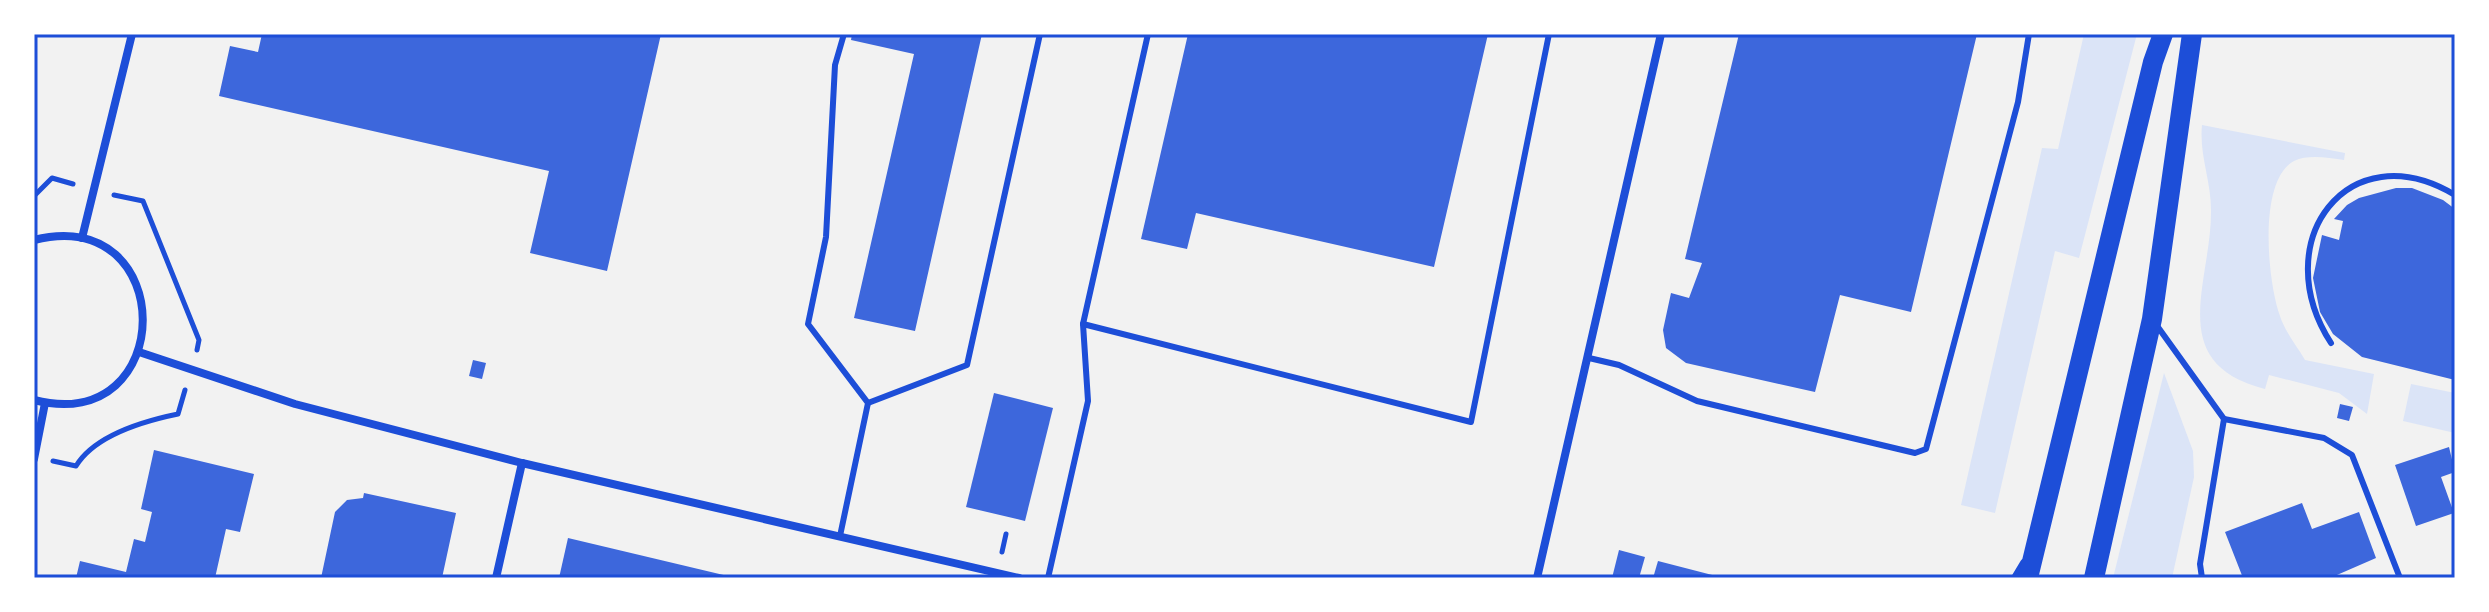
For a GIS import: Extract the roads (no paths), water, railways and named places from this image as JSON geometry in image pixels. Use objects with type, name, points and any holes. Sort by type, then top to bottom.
[{"type":"main road","points":[[2028,578],[2153,62],[2163,34]]},
{"type":"main road","points":[[2094,578],[2152,319],[2192,34]]},
{"type":"street","points":[[82,238],[132,34]]},
{"type":"street","points":[[1537,578],[1661,34]]},
{"type":"street","points":[[34,240],[82,238],[115,255],[136,281],[145,314],[139,352],[119,381],[98,396],[72,404],[34,400]]},
{"type":"street","points":[[139,352],[295,404],[522,463],[840,536],[996,576],[1019,578]]},
{"type":"street","points":[[34,459],[45,403]]},
{"type":"street","points":[[496,578],[522,463]]},
{"type":"street","points":[[2015,578],[2037,542]]},
{"type":"lane","points":[[840,536],[868,403],[808,324],[826,237],[835,65],[844,34]]},
{"type":"lane","points":[[868,403],[967,365],[1040,34]]},
{"type":"lane","points":[[1048,578],[1088,401],[1083,324],[1148,34]]},
{"type":"lane","points":[[1083,324],[1471,422],[1549,34]]},
{"type":"lane","points":[[1589,358],[1619,365],[1697,401],[1915,453],[1926,449],[2018,102],[2029,34]]},
{"type":"lane","points":[[2331,343],[2310,304],[2305,268],[2313,236],[2328,207],[2339,194],[2390,177],[2415,180],[2455,195]]},
{"type":"lane","points":[[2152,319],[2224,419],[2324,438],[2352,455],[2400,578]]},
{"type":"lane","points":[[2202,578],[2200,564],[2224,419]]}]
